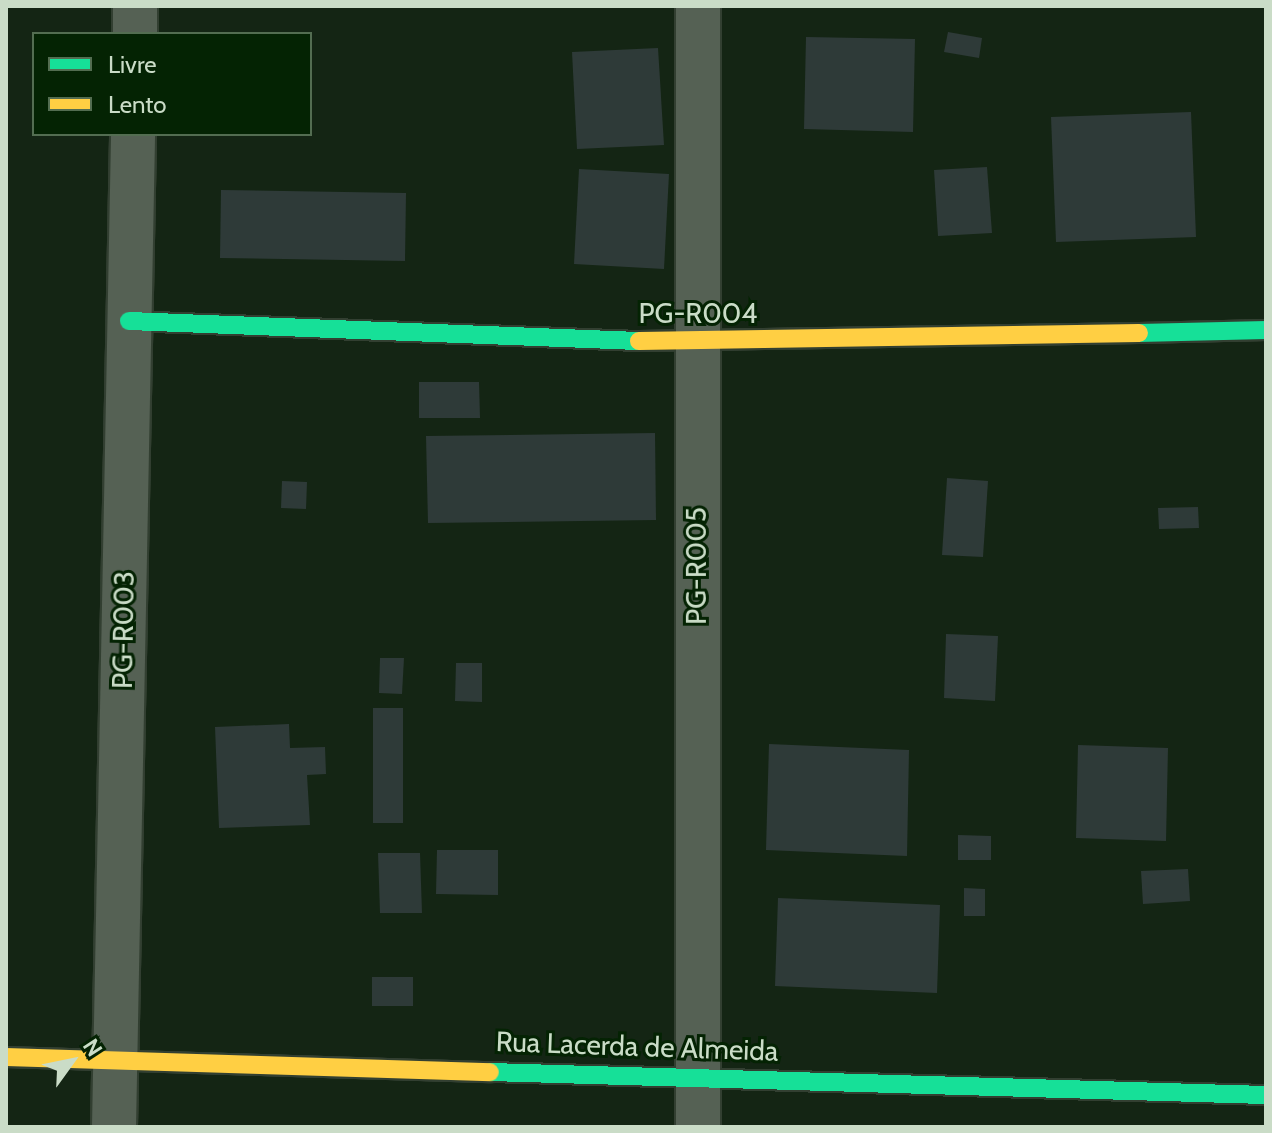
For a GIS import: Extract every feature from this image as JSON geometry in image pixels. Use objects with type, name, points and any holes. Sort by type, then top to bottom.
[{"type":"street","points":[[135,6],[135,32]]},
{"type":"street","name":"PG-R005","points":[[698,6],[695,343],[698,1127]]},
{"type":"street","name":"PG-R003","points":[[114,1127],[133,136]]},
{"type":"street","name":"PG-R004","points":[[129,321],[695,343],[1266,330]]},
{"type":"street","name":"Rua Lacerda de Almeida","points":[[6,1057],[113,1056],[1266,1095]]},
{"type":"building","points":[[948,32],[982,38],[979,58],[944,52]]},
{"type":"building","points":[[806,37],[915,39],[913,132],[804,129]]},
{"type":"building","points":[[658,48],[664,145],[577,149],[572,52]]},
{"type":"building","points":[[1191,112],[1196,237],[1056,242],[1051,117]]},
{"type":"building","points":[[987,167],[992,233],[938,236],[934,170]]},
{"type":"building","points":[[579,169],[669,174],[664,269],[574,264]]},
{"type":"building","points":[[221,190],[406,193],[405,261],[220,258]]},
{"type":"building","points":[[419,382],[479,382],[480,418],[419,418]]},
{"type":"building","points":[[655,433],[656,520],[428,523],[426,436]]},
{"type":"building","points":[[947,478],[988,481],[983,557],[942,555]]},
{"type":"building","points":[[282,481],[307,482],[306,509],[281,508]]},
{"type":"building","points":[[1198,507],[1199,528],[1159,529],[1158,508]]},
{"type":"building","points":[[946,634],[998,636],[995,701],[944,698]]},
{"type":"building","points":[[380,658],[404,658],[402,694],[379,693]]},
{"type":"building","points":[[456,663],[482,663],[482,702],[455,701]]},
{"type":"building","points":[[373,708],[403,708],[403,823],[373,823]]},
{"type":"building","points":[[289,724],[290,748],[325,747],[326,774],[307,775],[310,825],[219,828],[215,727]]},
{"type":"building","points":[[769,744],[909,750],[907,856],[766,850]]},
{"type":"building","points":[[1078,745],[1168,748],[1166,841],[1076,838]]},
{"type":"building","points":[[958,835],[991,836],[991,860],[958,860]]},
{"type":"building","points":[[437,850],[498,850],[498,895],[436,894]]},
{"type":"building","points":[[378,853],[420,853],[422,913],[380,913]]},
{"type":"building","points":[[1188,869],[1190,901],[1143,904],[1141,871]]},
{"type":"building","points":[[964,888],[985,889],[985,916],[964,916]]},
{"type":"building","points":[[778,898],[940,905],[937,993],[775,986]]},
{"type":"building","points":[[372,977],[413,977],[413,1006],[372,1006]]},
{"type":"traffic: fast","points":[[129,321],[639,341]]},
{"type":"traffic: fast","points":[[1139,333],[1266,330]]},
{"type":"traffic: fast","points":[[490,1072],[1266,1095]]},
{"type":"traffic: slow","points":[[639,341],[1139,333]]},
{"type":"traffic: slow","points":[[6,1057],[490,1072]]}]
